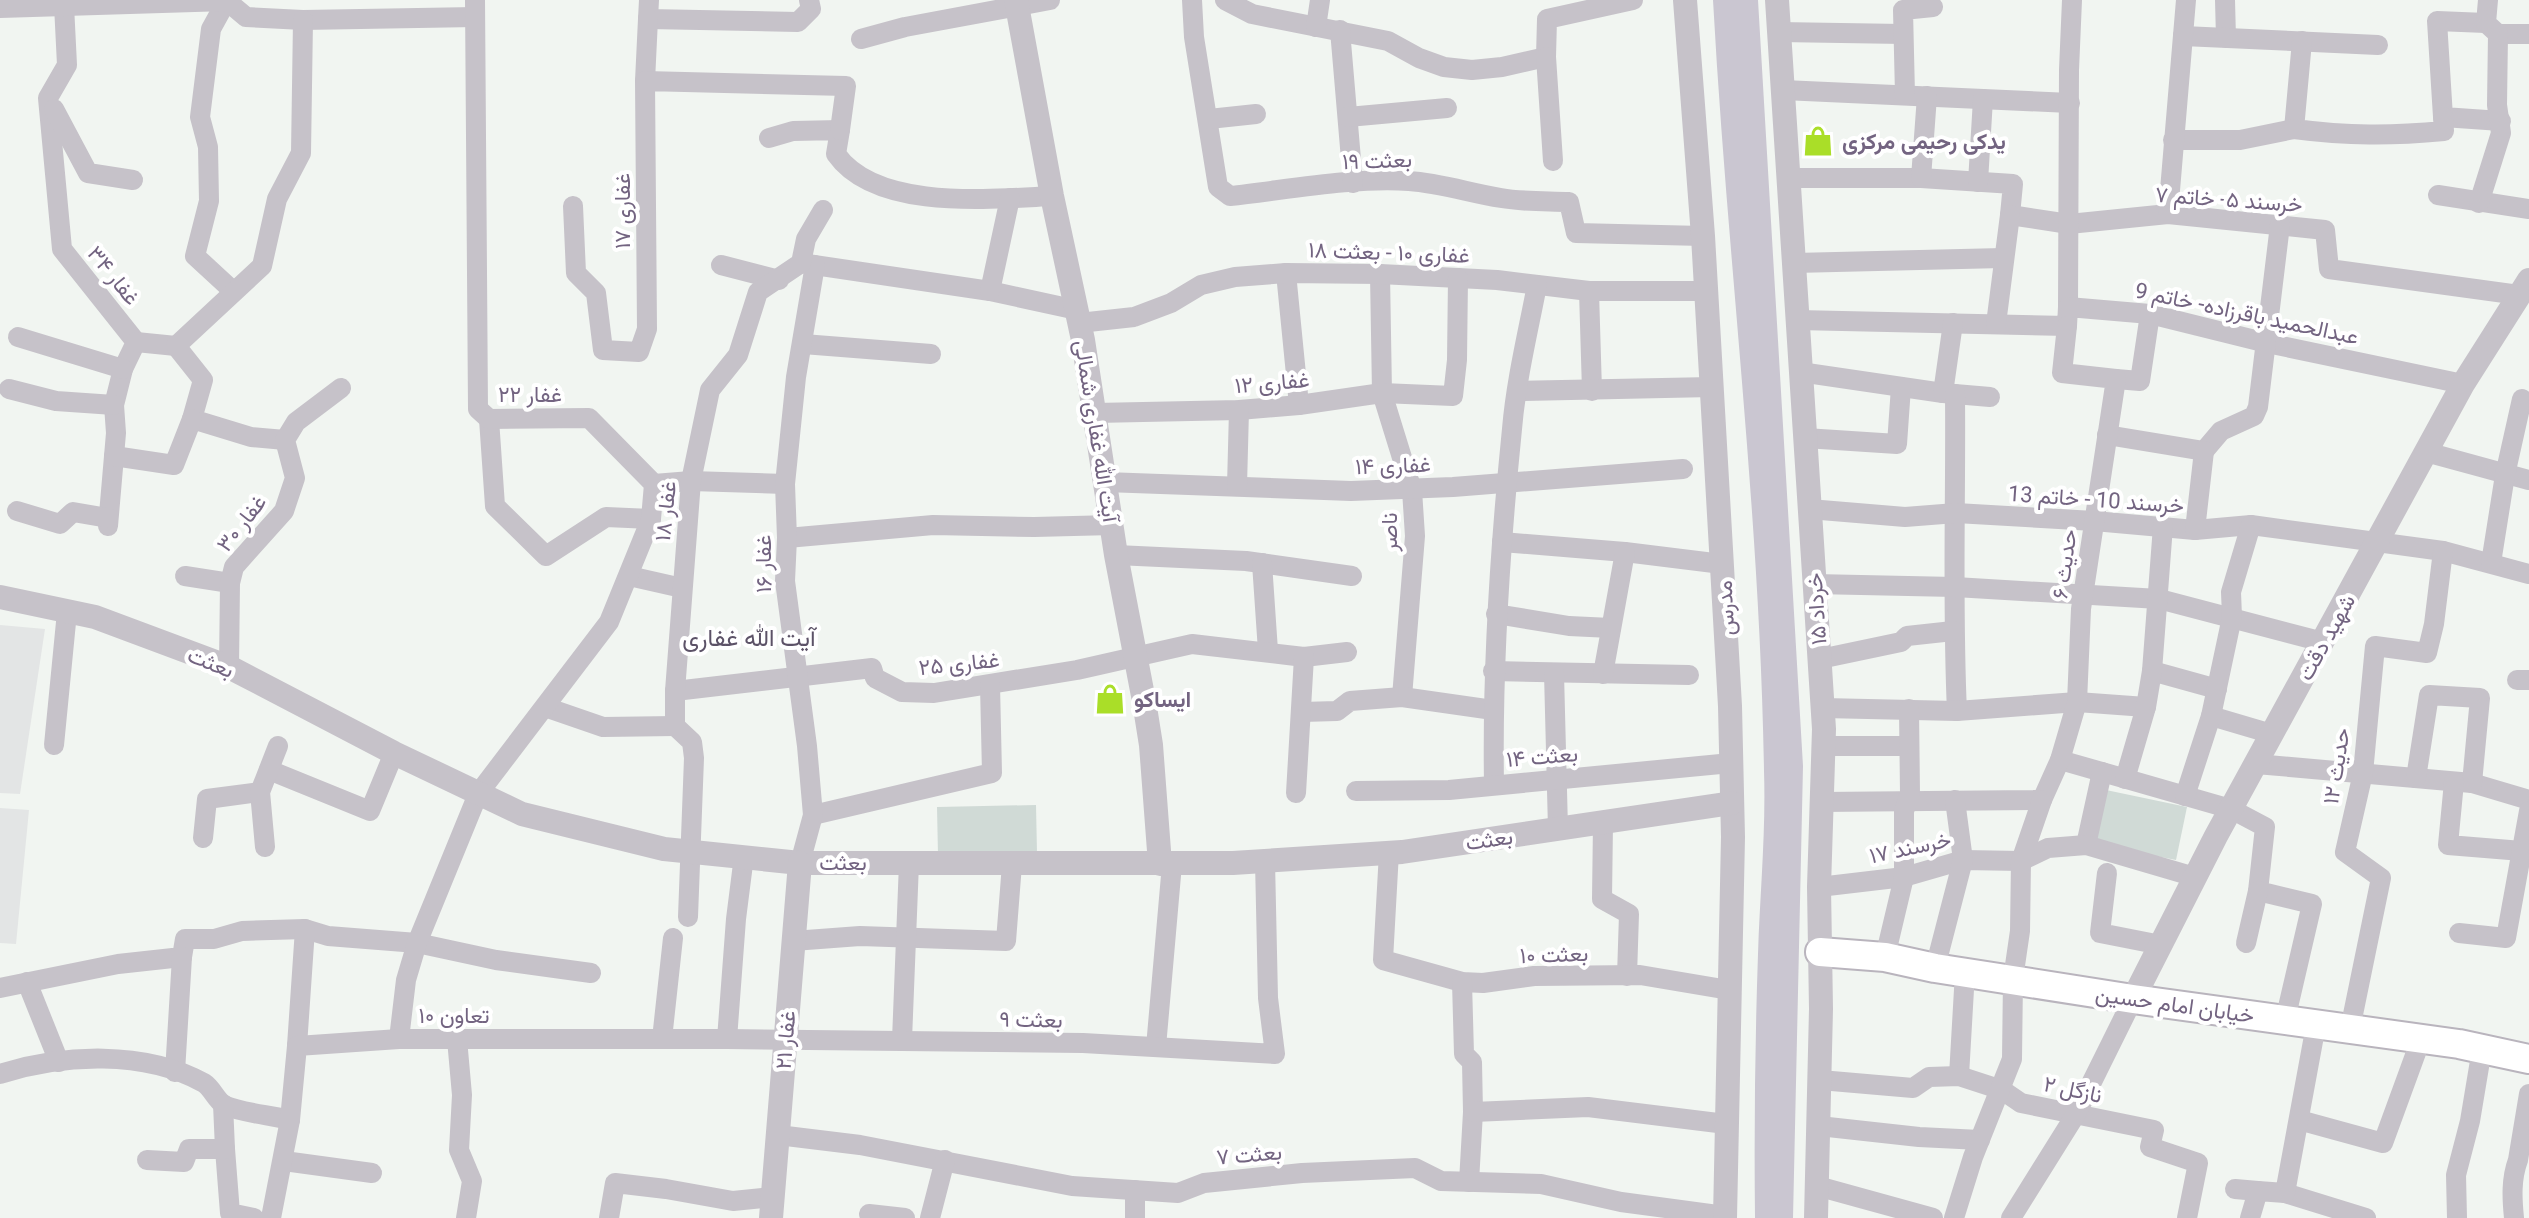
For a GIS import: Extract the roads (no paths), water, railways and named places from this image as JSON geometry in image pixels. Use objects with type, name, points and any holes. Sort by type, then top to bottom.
[{"type":"main road","name":"خیابان امام حسین","points":[[1820,952],[1885,957],[1935,968],[2421,1039],[2529,1059]]},
{"type":"street","points":[[227,0],[211,29],[200,117],[208,147],[209,201],[195,256],[233,291]]},
{"type":"street","points":[[0,8],[227,0],[246,17],[303,20],[475,8]]},
{"type":"street","points":[[809,0],[811,9],[798,22],[648,10],[645,81],[846,86],[836,154],[846,167],[893,191],[911,196],[1052,196]]},
{"type":"street","points":[[861,39],[1016,2],[1050,0]]},
{"type":"street","name":"بعثت ۱۹","points":[[1192,0],[1194,37],[1218,187],[1230,196],[1353,183],[1434,183],[1452,190],[1505,199],[1569,202],[1576,233],[1703,236]]},
{"type":"street","points":[[1225,0],[1252,14],[1388,41],[1444,67],[1472,70],[1546,57]]},
{"type":"street","points":[[1316,27],[1320,0]]},
{"type":"street","points":[[1553,161],[1546,57],[1547,10],[1633,0]]},
{"type":"street","name":"مدرس","points":[[1685,0],[1703,236],[1731,763],[1725,1217]]},
{"type":"street","name":"۱۵ خرداد","points":[[1777,0],[1823,708],[1816,1218]]},
{"type":"street","points":[[2072,0],[2067,316],[2062,373],[2140,381],[2150,314]]},
{"type":"street","points":[[2168,214],[2186,0]]},
{"type":"street","points":[[2225,0],[2226,38]]},
{"type":"street","points":[[2479,203],[2501,133],[2488,0]]},
{"type":"street","name":"آیت الله غفاری شمالی","points":[[1016,2],[1095,413],[1116,555],[1151,745],[1166,864]]},
{"type":"street","points":[[64,5],[67,65],[48,98],[88,173],[133,180]]},
{"type":"street","points":[[1905,95],[1903,10],[1933,7]]},
{"type":"street","name":"غفار ۲۲","points":[[475,8],[478,409],[489,419],[589,418],[654,484]]},
{"type":"street","points":[[176,346],[262,266],[277,199],[301,153],[303,20]]},
{"type":"street","points":[[2173,140],[2240,140],[2294,129],[2345,136],[2444,131],[2437,21],[2529,34]]},
{"type":"street","points":[[1340,30],[1353,183]]},
{"type":"street","points":[[1779,32],[1903,34]]},
{"type":"street","points":[[2183,36],[2378,45]]},
{"type":"street","points":[[2294,129],[2302,41]]},
{"type":"street","name":"غفاری ۱۷","points":[[573,206],[576,273],[596,293],[603,350],[639,352],[647,329],[645,81]]},
{"type":"street","points":[[1783,90],[2070,103]]},
{"type":"street","points":[[1921,178],[1927,96]]},
{"type":"street","name":"غفار ۳۴","points":[[48,98],[62,249],[136,342]]},
{"type":"street","points":[[1978,182],[1983,99]]},
{"type":"street","points":[[1348,117],[1447,108]]},
{"type":"street","points":[[1209,119],[1256,114]]},
{"type":"street","points":[[2443,117],[2501,121]]},
{"type":"street","points":[[769,138],[793,131],[840,130]]},
{"type":"street","points":[[1788,178],[1921,178],[2013,184],[1996,324]]},
{"type":"street","points":[[2438,195],[2529,209]]},
{"type":"street","points":[[990,291],[1010,198]]},
{"type":"street","points":[[808,264],[806,239],[823,210]]},
{"type":"street","name":"خرسند ۵- خاتم ۷","points":[[2010,215],[2069,224],[2168,214],[2325,230],[2329,269],[2524,288]]},
{"type":"street","points":[[2195,530],[2204,451],[2221,431],[2254,416],[2258,407],[2280,225]]},
{"type":"street","points":[[1794,263],[2003,258]]},
{"type":"street","name":"غفاری ۱۰ - بعثت ۱۸","points":[[808,264],[990,291],[1078,317],[1134,317],[1171,303],[1201,285],[1235,277],[1286,273],[1458,278],[1589,291],[1706,291]]},
{"type":"street","name":"غفار ۱۸","points":[[675,726],[691,481],[710,390],[738,355],[758,292],[808,264]]},
{"type":"street","name":"غفار ۱۶","points":[[800,863],[813,815],[785,581],[785,484],[796,377],[803,344],[808,264]]},
{"type":"street","points":[[721,265],[779,280]]},
{"type":"street","points":[[1286,273],[1299,405]]},
{"type":"street","name":"ناصر","points":[[1380,274],[1382,393],[1412,490],[1415,536],[1402,697]]},
{"type":"street","name":"غفاری ۱۲","points":[[1095,413],[1239,410],[1382,393],[1453,396],[1457,360],[1458,278]]},
{"type":"street","points":[[1494,784],[1493,671],[1502,542],[1512,427],[1537,285]]},
{"type":"street","name":"شهید دقت","points":[[2133,999],[2231,809],[2463,384],[2524,288]]},
{"type":"street","points":[[1589,291],[1592,391]]},
{"type":"street","name":"عبدالحمید باقرزاده- خاتم 9","points":[[1797,320],[1996,324],[2067,316],[2150,314],[2267,343],[2463,384]]},
{"type":"street","points":[[1953,323],[1949,394],[1956,513],[1953,631],[1957,711]]},
{"type":"street","points":[[18,337],[123,369]]},
{"type":"street","points":[[17,511],[60,524],[73,512],[108,522],[116,433],[114,405],[123,369],[136,342],[176,346],[203,380],[174,465],[114,456]]},
{"type":"street","points":[[803,344],[931,354]]},
{"type":"street","points":[[1800,372],[1990,397]]},
{"type":"street","name":"حدیث ۶","points":[[2042,800],[2060,760],[2077,702],[2083,597],[2116,379]]},
{"type":"street","points":[[1518,391],[1712,387]]},
{"type":"street","points":[[1805,438],[1897,444],[1901,387]]},
{"type":"street","points":[[192,419],[251,437],[285,440],[296,422],[341,388]]},
{"type":"street","points":[[9,389],[56,401],[114,405]]},
{"type":"street","points":[[2491,563],[2505,475],[2522,399]]},
{"type":"street","points":[[1237,486],[1239,410]]},
{"type":"street","points":[[489,419],[495,506],[546,556],[606,517],[651,519]]},
{"type":"street","points":[[2107,435],[2204,451]]},
{"type":"street","name":"غفار ۳۰","points":[[229,667],[230,583],[234,567],[284,511],[295,478],[285,440]]},
{"type":"street","points":[[2426,452],[2529,480]]},
{"type":"street","name":"غفاری ۱۴","points":[[1105,482],[1351,491],[1412,490],[1683,469]]},
{"type":"street","points":[[399,1039],[406,980],[417,943],[478,794],[609,622],[651,519],[654,484],[691,481],[785,484]]},
{"type":"street","name":"خرسند 10 - خاتم 13","points":[[1809,509],[1905,517],[1956,513],[2195,530],[2251,525],[2443,551],[2529,574]]},
{"type":"street","points":[[787,538],[933,525],[1113,525]]},
{"type":"street","points":[[2185,796],[2211,716],[2232,617],[2231,592],[2251,525]]},
{"type":"street","points":[[2125,779],[2146,707],[2152,671],[2163,526]]},
{"type":"street","points":[[1502,542],[1722,564]]},
{"type":"street","name":"حدیث ۱۲","points":[[2350,1029],[2381,878],[2345,852],[2363,773],[2375,646],[2427,653],[2434,624],[2443,551]]},
{"type":"street","points":[[1603,674],[1625,552]]},
{"type":"street","points":[[1116,555],[1207,558],[1352,576]]},
{"type":"street","points":[[1262,563],[1268,651]]},
{"type":"street","points":[[185,576],[230,583]]},
{"type":"street","points":[[629,576],[682,588]]},
{"type":"street","points":[[1814,584],[1955,587],[2083,597],[2159,599],[2323,642]]},
{"type":"street","name":"بعثت","points":[[0,597],[95,617],[229,667],[394,753],[522,814],[664,849],[800,863],[1166,864],[1265,861],[1389,852],[1732,803]]},
{"type":"street","points":[[54,745],[67,612]]},
{"type":"street","points":[[1496,614],[1569,626],[1611,628]]},
{"type":"street","points":[[1820,659],[1901,642],[1907,636],[1953,631]]},
{"type":"street","name":"غفاری ۲۵","points":[[675,691],[872,668],[875,678],[902,692],[934,693],[1135,658],[1192,644],[1304,657],[1347,652]]},
{"type":"street","points":[[1296,793],[1304,657]]},
{"type":"street","points":[[1493,671],[1689,675]]},
{"type":"street","points":[[2152,671],[2217,689]]},
{"type":"street","points":[[1554,673],[1558,829]]},
{"type":"street","points":[[813,815],[992,773],[990,685]]},
{"type":"street","points":[[2416,778],[2429,695],[2480,698],[2448,845],[2522,851]]},
{"type":"street","points":[[1302,712],[1337,711],[1350,701],[1402,697],[1493,710]]},
{"type":"street","points":[[1823,708],[1957,711],[2077,702],[2146,707]]},
{"type":"street","points":[[545,707],[603,727],[675,726],[692,742],[688,917]]},
{"type":"street","points":[[1885,957],[1904,877],[1904,811],[1910,793],[1909,709]]},
{"type":"street","points":[[2211,716],[2272,734]]},
{"type":"street","points":[[265,847],[260,792],[278,746]]},
{"type":"street","points":[[1824,746],[1909,746]]},
{"type":"street","points":[[269,770],[370,811],[394,753]]},
{"type":"street","points":[[2060,760],[2231,809],[2265,827],[2258,891],[2246,943]]},
{"type":"street","name":"بعثت ۱۴","points":[[1356,791],[1418,791],[1731,763]]},
{"type":"street","points":[[2256,764],[2463,782],[2529,800]]},
{"type":"street","points":[[2086,845],[2102,772]]},
{"type":"street","points":[[203,838],[207,799],[260,792]]},
{"type":"street","points":[[1935,968],[1963,860],[1955,800]]},
{"type":"street","points":[[1821,802],[2042,800],[2021,861],[2020,931],[2013,979],[2012,1059],[1954,1218]]},
{"type":"street","points":[[2459,933],[2506,938],[2529,811]]},
{"type":"street","points":[[1603,823],[1602,899],[1629,914],[1627,976]]},
{"type":"street","name":"خرسند ۱۷","points":[[1819,887],[1904,877],[1963,860],[2021,861],[2048,848],[2086,845],[2195,877]]},
{"type":"street","name":"بعثت ۱۰","points":[[1389,852],[1383,960],[1462,982],[1483,983],[1534,976],[1640,975],[1729,990]]},
{"type":"street","points":[[727,1039],[744,856]]},
{"type":"street","name":"بعثت ۹","points":[[785,1040],[1156,1047],[1275,1054],[1268,998],[1265,861]]},
{"type":"street","name":"غفار ۲۱","points":[[772,1208],[800,863]]},
{"type":"street","points":[[902,1040],[909,863]]},
{"type":"street","points":[[793,941],[860,936],[1006,941],[1012,864]]},
{"type":"street","points":[[1156,1047],[1166,864]]},
{"type":"street","points":[[2107,873],[2100,933],[2161,945]]},
{"type":"street","points":[[2258,891],[2312,904],[2285,1020]]},
{"type":"street","points":[[271,1218],[290,1120],[305,929]]},
{"type":"street","points":[[175,1072],[185,939],[214,939],[242,931],[305,929],[328,936],[417,943],[496,960],[591,973]]},
{"type":"street","points":[[662,1039],[673,938]]},
{"type":"street","points":[[0,988],[118,964],[182,957]]},
{"type":"street","points":[[1959,1076],[1965,972]]},
{"type":"street","points":[[27,982],[59,1062]]},
{"type":"street","points":[[1462,982],[1464,1054],[1472,1062],[1469,1182]]},
{"type":"street","points":[[2011,1218],[2076,1114],[2133,999]]},
{"type":"street","points":[[2285,1193],[2316,1025]]},
{"type":"street","name":"تعاون ۱۰","points":[[297,1046],[399,1039],[785,1040]]},
{"type":"street","points":[[457,1039],[462,1095],[459,1150],[472,1181],[466,1218]]},
{"type":"street","points":[[2299,1120],[2383,1143],[2421,1039]]},
{"type":"street","points":[[2457,1218],[2456,1175],[2470,1121],[2482,1049]]},
{"type":"street","points":[[0,1074],[59,1062],[107,1057],[142,1061],[206,1084],[223,1104],[290,1120]]},
{"type":"street","name":"نازگل ۲","points":[[1820,1080],[1913,1088],[1929,1077],[1959,1076],[2002,1090],[2021,1103],[2154,1130],[2150,1147],[2198,1163],[2187,1218]]},
{"type":"street","points":[[2514,1218],[2512,1195],[2515,1169],[2524,1160],[2529,1094]]},
{"type":"street","points":[[223,1104],[230,1213],[254,1218]]},
{"type":"street","points":[[1473,1112],[1588,1107],[1726,1124]]},
{"type":"street","points":[[1819,1126],[1980,1140]]},
{"type":"street","name":"بعثت ۷","points":[[778,1135],[860,1145],[1072,1186],[1178,1193],[1204,1183],[1302,1173],[1415,1168],[1441,1181],[1541,1184],[1637,1211],[1725,1217]]},
{"type":"street","points":[[147,1160],[184,1162],[189,1149],[225,1149]]},
{"type":"street","points":[[930,1218],[945,1160]]},
{"type":"street","points":[[284,1161],[372,1173]]},
{"type":"street","points":[[609,1218],[615,1183],[772,1208]]},
{"type":"street","points":[[1817,1186],[1933,1218]]},
{"type":"street","points":[[2235,1189],[2285,1193],[2321,1211],[2366,1218]]},
{"type":"street","points":[[1135,1190],[1135,1218]]},
{"type":"street","points":[[2250,1218],[2258,1191]]},
{"type":"street","points":[[869,1214],[905,1218]]},
{"type":"place","name":"یدکی رحیمی مرکزی","points":[[1818,141]]},
{"type":"place","name":"ایساکو","points":[[1110,699]]},
{"type":"district","name":"آیت الله غفاری","points":[[749,638]]}]
